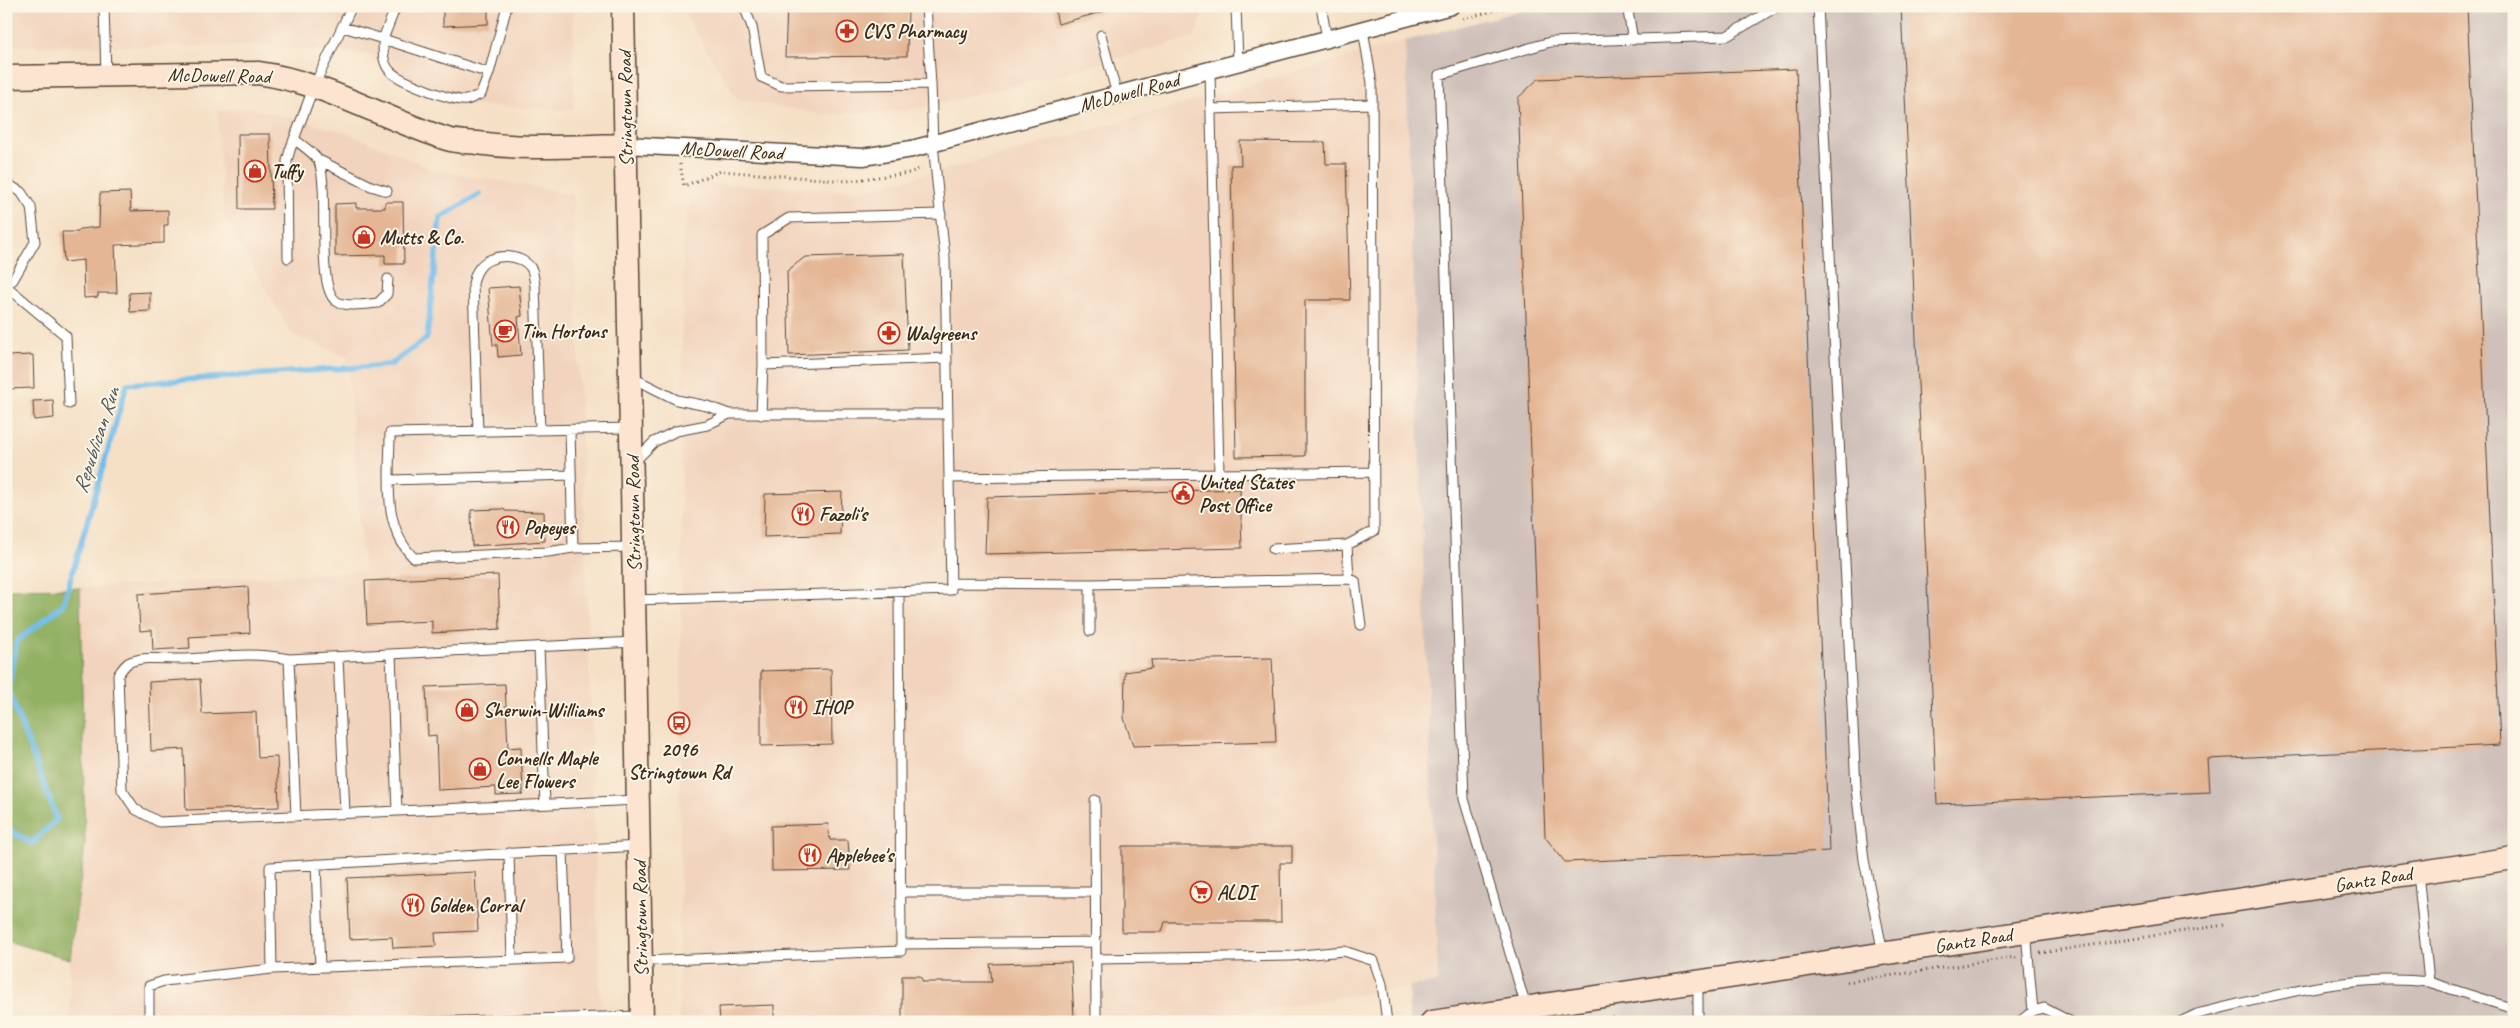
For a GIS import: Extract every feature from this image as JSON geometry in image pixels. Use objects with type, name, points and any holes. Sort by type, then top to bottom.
[{"type":"main road","name":"Stringtown Road","points":[[623,6],[642,1019]]},
{"type":"main road","name":"McDowell Road","points":[[6,77],[258,73],[284,77],[314,86],[386,117],[449,140],[517,148],[625,145]]},
{"type":"main road","name":"Gantz Road","points":[[1432,1022],[2514,858]]},
{"type":"street","name":"McDowell Road","points":[[625,145],[863,157],[933,144],[1451,6]]},
{"type":"lane","points":[[104,6],[106,75]]},
{"type":"lane","points":[[288,258],[287,162],[314,86],[352,6]]},
{"type":"lane","points":[[396,6],[383,39],[383,54],[391,72],[418,85],[455,99],[465,100],[481,94],[489,73],[507,6]]},
{"type":"lane","points":[[744,6],[752,27],[761,77],[781,86],[931,84]]},
{"type":"lane","points":[[634,600],[951,590],[946,258],[933,144],[926,6]]},
{"type":"lane","points":[[1236,6],[1238,63]]},
{"type":"lane","points":[[1321,6],[1327,39]]},
{"type":"lane","points":[[1627,6],[1633,40]]},
{"type":"lane","points":[[1526,1007],[1464,799],[1439,74],[1550,42],[1727,36],[1778,6]]},
{"type":"lane","points":[[1818,6],[1856,788],[1864,860],[1883,953]]},
{"type":"lane","points":[[343,27],[489,73]]},
{"type":"lane","points":[[1273,549],[1347,545],[1374,531],[1372,83],[1363,30]]},
{"type":"lane","points":[[1101,35],[1116,95]]},
{"type":"lane","points":[[1210,70],[1219,474]]},
{"type":"lane","points":[[1211,109],[1372,104]]},
{"type":"lane","points":[[294,139],[319,160],[371,186],[387,191]]},
{"type":"lane","points":[[319,160],[324,184],[325,275],[334,299],[338,303],[348,304],[378,303],[388,294],[388,279]]},
{"type":"lane","points":[[6,183],[21,192],[31,208],[35,242],[13,280],[6,285],[66,336],[69,404]]},
{"type":"lane","points":[[761,415],[763,365],[762,235],[789,218],[942,214]]},
{"type":"lane","points":[[478,432],[473,284],[478,268],[490,260],[504,256],[520,258],[532,269],[535,286],[540,430]]},
{"type":"lane","points":[[763,365],[947,358]]},
{"type":"lane","points":[[630,376],[677,400],[707,406],[729,414],[948,414]]},
{"type":"lane","points":[[632,464],[654,442],[676,431],[707,425],[729,414]]},
{"type":"lane","points":[[631,428],[390,433],[390,516],[405,549],[414,558],[548,552],[573,548],[633,547]]},
{"type":"lane","points":[[570,430],[573,548]]},
{"type":"lane","points":[[949,478],[1374,472]]},
{"type":"lane","points":[[390,480],[572,475]]},
{"type":"lane","points":[[1347,545],[1349,579]]},
{"type":"lane","points":[[951,583],[1090,584],[1349,579],[1355,582],[1361,626]]},
{"type":"lane","points":[[1090,584],[1090,631]]},
{"type":"lane","points":[[641,961],[901,951],[899,591]]},
{"type":"lane","points":[[635,642],[289,659],[261,654],[215,655],[186,659],[138,660],[126,664],[118,675],[122,790],[135,809],[159,822],[638,800]]},
{"type":"lane","points":[[539,647],[545,804]]},
{"type":"lane","points":[[391,655],[397,811]]},
{"type":"lane","points":[[338,657],[345,813]]},
{"type":"lane","points":[[289,659],[296,816]]},
{"type":"lane","points":[[1094,800],[1096,1022]]},
{"type":"lane","points":[[272,968],[270,867],[639,846]]},
{"type":"lane","points":[[149,1022],[149,986],[164,981],[272,968],[567,958],[563,850]]},
{"type":"lane","points":[[509,853],[512,960]]},
{"type":"lane","points":[[316,864],[320,967]]},
{"type":"lane","points":[[2418,872],[2429,982]]},
{"type":"lane","points":[[901,892],[1096,892]]},
{"type":"lane","points":[[2026,932],[2034,1011]]},
{"type":"lane","points":[[901,944],[1096,942]]},
{"type":"lane","points":[[1096,959],[1291,956],[1344,951],[1374,961],[1382,984],[1387,1022]]},
{"type":"lane","points":[[2180,1022],[2197,1014],[2312,986],[2398,978],[2429,982],[2514,1010]]},
{"type":"lane","points":[[1698,981],[1698,1022]]},
{"type":"lane","points":[[2019,1022],[2034,1011],[2044,1008],[2071,1022]]},
{"type":"lane","points":[[424,1022],[642,1019]]},
{"type":"shaded area","points":[[6,6],[573,6],[574,110],[447,104],[367,54],[255,46],[6,46]]},
{"type":"shaded area","points":[[693,6],[1206,6],[1194,37],[1062,74],[902,112],[820,114],[737,99],[686,16]]},
{"type":"shaded area","points":[[1538,6],[2514,6],[2514,1022],[1409,1022],[1409,986],[1438,982],[1405,41]]},
{"type":"shaded area","points":[[1405,41],[1438,982],[1184,1022],[679,1022],[683,230],[699,183],[860,191],[995,157]]},
{"type":"shaded area","points":[[251,108],[345,132],[435,170],[573,194],[601,1022],[70,1022],[70,959],[85,845],[80,588],[364,571],[347,357],[292,334],[224,217],[217,111]]},
{"type":"green space","points":[[80,588],[85,845],[70,959],[6,941],[6,589]]},
{"type":"building","points":[[443,6],[488,6],[488,24],[443,26]]},
{"type":"building","name":"CVS Pharmacy","points":[[787,6],[908,6],[907,56],[785,57]]},
{"type":"building","points":[[1054,6],[1105,6],[1105,11],[1058,24]]},
{"type":"building","points":[[1901,6],[2467,6],[2500,745],[2208,759],[2210,792],[1937,804]]},
{"type":"building","points":[[1796,69],[1829,851],[1565,862],[1545,837],[1518,98],[1538,79]]},
{"type":"building","name":"Tuffy","points":[[238,134],[270,134],[272,209],[239,209]]},
{"type":"building","points":[[1240,141],[1325,142],[1326,164],[1346,164],[1350,300],[1305,300],[1305,456],[1236,457],[1231,165],[1241,165]]},
{"type":"building","points":[[130,192],[131,211],[168,210],[168,225],[164,225],[164,243],[115,245],[117,293],[98,293],[98,297],[84,298],[83,260],[64,262],[62,232],[78,232],[80,229],[99,227],[100,193]]},
{"type":"building","points":[[385,202],[403,202],[404,264],[385,264],[385,255],[335,256],[335,204],[356,203],[356,208],[385,208]]},
{"type":"building","name":"Walgreens","points":[[904,254],[908,350],[789,355],[787,271],[805,257]]},
{"type":"building","name":"Tim Hortons","points":[[519,286],[522,316],[518,317],[521,355],[498,357],[497,345],[493,345],[488,288]]},
{"type":"building","points":[[150,292],[150,311],[130,312],[129,293]]},
{"type":"building","points":[[33,355],[34,388],[6,389],[6,356]]},
{"type":"building","points":[[53,400],[54,418],[34,420],[33,401]]},
{"type":"building","points":[[1240,489],[1242,548],[985,554],[987,497]]},
{"type":"building","name":"Fazoli's","points":[[842,492],[840,534],[764,537],[765,494]]},
{"type":"building","name":"Popeyes","points":[[504,509],[505,511],[544,512],[545,541],[472,546],[471,510]]},
{"type":"building","points":[[498,575],[500,629],[432,633],[432,621],[367,624],[365,581]]},
{"type":"building","points":[[248,587],[250,633],[189,637],[190,648],[153,650],[152,630],[140,631],[138,594]]},
{"type":"building","points":[[1272,658],[1276,742],[1133,746],[1124,718],[1125,672],[1152,668],[1151,660]]},
{"type":"building","name":"IHOP","points":[[831,669],[832,744],[761,746],[761,671]]},
{"type":"building","points":[[200,679],[202,714],[256,712],[258,758],[277,757],[279,807],[186,810],[184,749],[151,751],[149,682]]},
{"type":"building","points":[[505,684],[508,748],[521,747],[523,794],[496,795],[496,787],[438,790],[436,735],[428,736],[426,687]]},
{"type":"building","name":"Applebee's","points":[[828,824],[830,840],[848,840],[850,870],[772,871],[771,826]]},
{"type":"building","name":"ALDI","points":[[1122,846],[1292,846],[1292,863],[1280,863],[1281,922],[1165,922],[1162,932],[1122,932]]},
{"type":"building","name":"Golden Corral","points":[[475,872],[478,931],[435,933],[436,946],[393,948],[392,937],[350,939],[347,878]]},
{"type":"building","points":[[1071,962],[1074,1017],[1013,1019],[1013,1022],[902,1022],[902,976],[920,976],[923,982],[992,982],[990,964]]},
{"type":"building","points":[[774,1005],[774,1022],[720,1022],[719,1007]]},
{"type":"waterway","name":"Republican Run","points":[[6,828],[32,843],[57,819],[8,690],[17,641],[63,605],[127,384],[390,365],[427,338],[440,218],[480,194]]},
{"type":"place","name":"CVS Pharmacy","points":[[847,31]]},
{"type":"place","name":"Tuffy","points":[[255,171]]},
{"type":"place","name":"Mutts & Co.","points":[[364,237]]},
{"type":"place","name":"Tim Hortons","points":[[505,331]]},
{"type":"place","name":"Walgreens","points":[[889,333]]},
{"type":"place","name":"United States Post Office","points":[[1183,493]]},
{"type":"place","name":"Fazoli's","points":[[803,514]]},
{"type":"place","name":"Popeyes","points":[[508,527]]},
{"type":"place","name":"IHOP","points":[[796,707]]},
{"type":"place","name":"Sherwin-Williams","points":[[467,710]]},
{"type":"place","name":"2096 Stringtown Rd","points":[[679,723]]},
{"type":"place","name":"Connells Maple Lee Flowers","points":[[480,769]]},
{"type":"place","name":"Applebee's","points":[[810,855]]},
{"type":"place","name":"ALDI","points":[[1201,892]]},
{"type":"place","name":"Golden Corral","points":[[413,905]]}]
